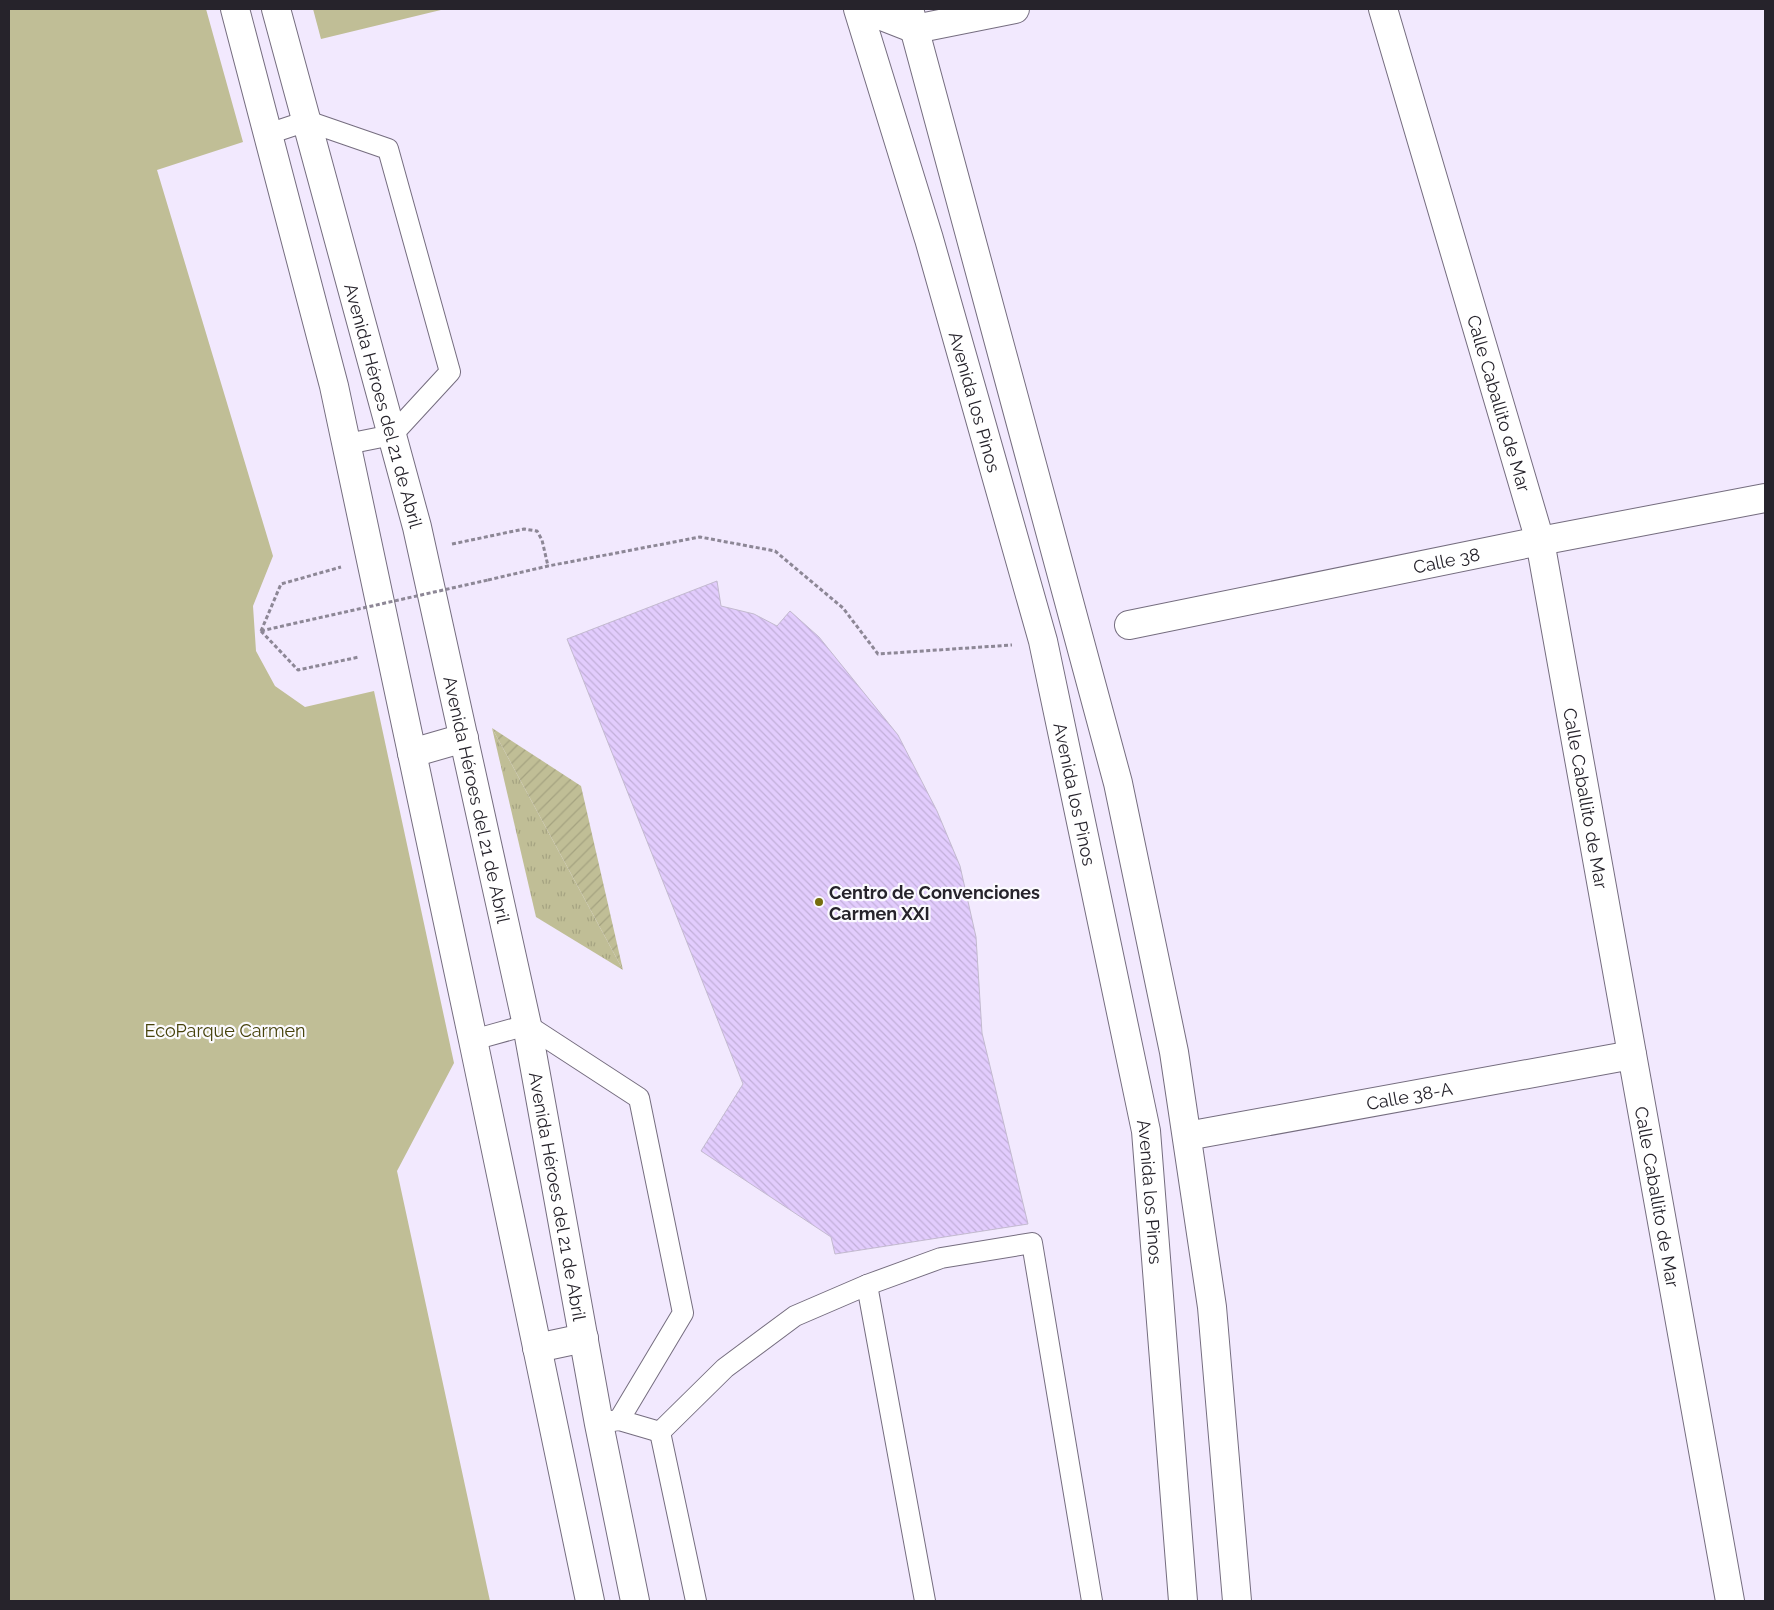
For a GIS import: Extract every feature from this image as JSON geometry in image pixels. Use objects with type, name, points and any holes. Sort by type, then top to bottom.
[{"type":"street","points":[[235,9],[332,377],[347,444],[590,1601]]},
{"type":"street","name":"Avenida Héroes del 21 de Abril","points":[[276,9],[422,551],[527,1025],[584,1338],[609,1422],[635,1601]]},
{"type":"street","name":"Avenida los Pinos","points":[[858,9],[930,239],[1043,641],[1146,1131],[1183,1601]]},
{"type":"street","points":[[864,9],[912,19],[1014,9]]},
{"type":"street","name":"Calle Caballito de Mar","points":[[1383,9],[1540,541],[1730,1601]]},
{"type":"street","points":[[912,19],[1118,783],[1174,1052],[1212,1307],[1237,1601]]},
{"type":"street","name":"Calle 38","points":[[1129,625],[1540,541],[1765,498]]},
{"type":"street","points":[[412,753],[464,738]]},
{"type":"street","name":"Calle 38-A","points":[[1187,1136],[1632,1055]]},
{"type":"street","points":[[537,1348],[584,1338]]},
{"type":"lane","points":[[268,134],[307,121],[388,149],[450,372],[392,435],[347,444]]},
{"type":"lane","points":[[473,1040],[527,1025],[639,1098],[683,1313],[609,1422],[660,1432]]},
{"type":"lane","points":[[660,1432],[725,1368],[795,1316],[867,1284],[941,1258],[1032,1243],[1092,1601]]},
{"type":"lane","points":[[867,1284],[925,1601]]},
{"type":"lane","points":[[660,1432],[696,1601]]},
{"type":"path","points":[[422,551],[524,529],[537,531],[542,540],[548,566]]},
{"type":"path","points":[[261,631],[548,566],[700,537],[775,551],[843,608],[878,654],[1013,645]]},
{"type":"path","points":[[261,631],[281,584],[371,559]]},
{"type":"path","points":[[261,631],[298,670],[390,650]]},
{"type":"green space","name":"EcoParque Carmen","points":[[9,9],[206,9],[243,142],[157,170],[273,556],[253,606],[256,651],[275,686],[305,707],[374,691],[454,1063],[397,1171],[490,1601],[9,1601]]},
{"type":"green space","points":[[313,9],[445,9],[321,39]]},
{"type":"green space","points":[[492,728],[623,970],[536,917]]},
{"type":"green space","points":[[492,728],[581,786],[623,970]]},
{"type":"building","name":"Centro de Convenciones Carmen XXI","points":[[717,581],[721,606],[754,614],[777,626],[790,611],[819,637],[898,735],[937,811],[960,866],[976,937],[982,1033],[1028,1224],[835,1254],[831,1237],[701,1151],[743,1084],[567,639]]},
{"type":"place","name":"Centro de Convenciones Carmen XXI","points":[[819,902]]}]
